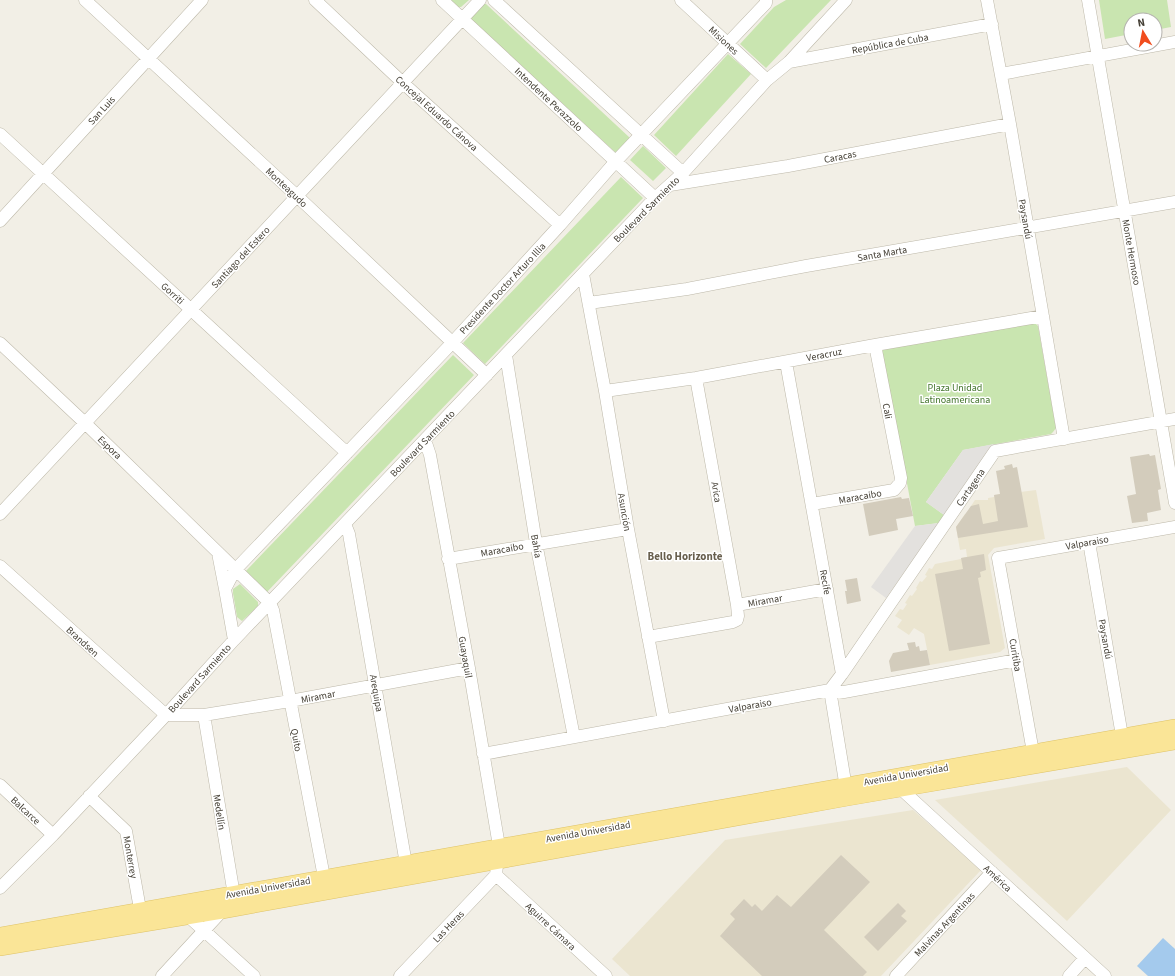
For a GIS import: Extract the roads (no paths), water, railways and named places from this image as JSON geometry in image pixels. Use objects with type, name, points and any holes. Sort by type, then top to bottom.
[{"type":"main road","name":"Avenida Universidad","points":[[900,783],[1033,752],[1175,727]]},
{"type":"main road","name":"Avenida Universidad","points":[[0,948],[222,912],[498,861],[847,792],[1175,742]]},
{"type":"main road","name":"Avenida Universidad","points":[[0,935],[140,909],[406,864],[498,861]]},
{"type":"street","name":"Monteagudo","points":[[85,0],[297,196],[487,375]]},
{"type":"street","name":"San Luis","points":[[0,220],[202,0]]},
{"type":"street","name":"Concejal Eduardo Cánova","points":[[315,0],[403,83],[560,225]]},
{"type":"street","name":"Intendente Perazzolo","points":[[442,0],[655,198]]},
{"type":"street","name":"Santiago del Estero","points":[[0,514],[480,0]]},
{"type":"street","points":[[494,0],[683,173]]},
{"type":"street","name":"Misiones","points":[[681,0],[767,80]]},
{"type":"street","name":"Boulevard Sarmiento","points":[[0,888],[53,835],[166,716],[234,640],[655,198],[683,173],[767,80],[789,62],[846,0]]},
{"type":"street","name":"Paysandú","points":[[987,0],[1010,124],[1064,439]]},
{"type":"street","name":"Monte Hermoso","points":[[1088,0],[1175,503]]},
{"type":"street","name":"Presidente Doctor Arturo Illia","points":[[225,589],[235,570],[452,343],[560,225],[616,161],[728,44],[766,1]]},
{"type":"street","name":"República de Cuba","points":[[789,62],[992,24]]},
{"type":"street","points":[[1001,74],[1175,42]]},
{"type":"street","name":"Caracas","points":[[670,185],[788,166],[1010,124]]},
{"type":"street","name":"Gorriti","points":[[0,134],[346,453]]},
{"type":"street","name":"Santa Marta","points":[[589,303],[687,289],[814,265],[1175,202]]},
{"type":"street","name":"Asunción","points":[[583,274],[605,391],[628,529],[664,720]]},
{"type":"street","name":"Veracruz","points":[[605,391],[696,378],[1043,316]]},
{"type":"street","name":"Espora","points":[[0,344],[85,423],[270,603]]},
{"type":"street","name":"Cali","points":[[875,345],[900,478]]},
{"type":"street","name":"Bahía","points":[[506,355],[536,543],[574,737]]},
{"type":"street","name":"Recife","points":[[786,362],[842,674]]},
{"type":"street","name":"Arica","points":[[696,378],[737,605]]},
{"type":"street","name":"Cartagena","points":[[842,674],[995,451],[1175,419]]},
{"type":"street","name":"Guayaquil","points":[[425,440],[430,455],[483,754],[498,861]]},
{"type":"street","name":"Maracaibo","points":[[812,504],[894,490],[900,483],[900,478]]},
{"type":"street","name":"Arequipa","points":[[345,524],[349,534],[406,864]]},
{"type":"street","name":"Valparaiso","points":[[998,558],[1175,527]]},
{"type":"street","name":"Maracaibo","points":[[448,558],[628,529]]},
{"type":"street","name":"Paysandú","points":[[1089,542],[1122,736]]},
{"type":"street","points":[[218,553],[234,640]]},
{"type":"street","name":"Curitiba","points":[[998,558],[1033,752]]},
{"type":"street","name":"Brandsen","points":[[0,566],[166,716]]},
{"type":"street","name":"Miramar","points":[[648,637],[733,622],[737,620],[738,616],[737,605],[827,589]]},
{"type":"street","name":"Quito","points":[[270,603],[273,610],[324,877]]},
{"type":"street","name":"Valparaiso","points":[[483,754],[830,690],[844,692],[1017,660]]},
{"type":"street","name":"Miramar","points":[[166,716],[204,715],[290,701],[468,668]]},
{"type":"street","points":[[842,674],[830,690],[847,792]]},
{"type":"street","name":"Medellín","points":[[204,715],[237,909]]},
{"type":"street","name":"América","points":[[900,783],[992,872],[1105,976]]},
{"type":"street","name":"Balcarce","points":[[0,785],[53,835]]},
{"type":"street","name":"Monterrey","points":[[89,796],[126,831],[140,909]]},
{"type":"street","name":"Las Heras","points":[[400,976],[498,861]]},
{"type":"street","name":"Aguirre Cámara","points":[[498,861],[606,976]]},
{"type":"street","name":"Malvinas Argentinas","points":[[896,976],[992,872]]},
{"type":"street","points":[[186,901],[189,917],[206,930],[254,976]]},
{"type":"street","points":[[162,976],[222,912]]},
{"type":"street","points":[[1069,976],[1085,958]]},
{"type":"water","points":[[1163,938],[1175,949],[1175,976],[1148,976],[1137,966]]},
{"type":"district","name":"Bello Horizonte","points":[[685,556]]},
{"type":"park label","name":"Plaza Unidad Latinoamericana","points":[[955,392]]}]
